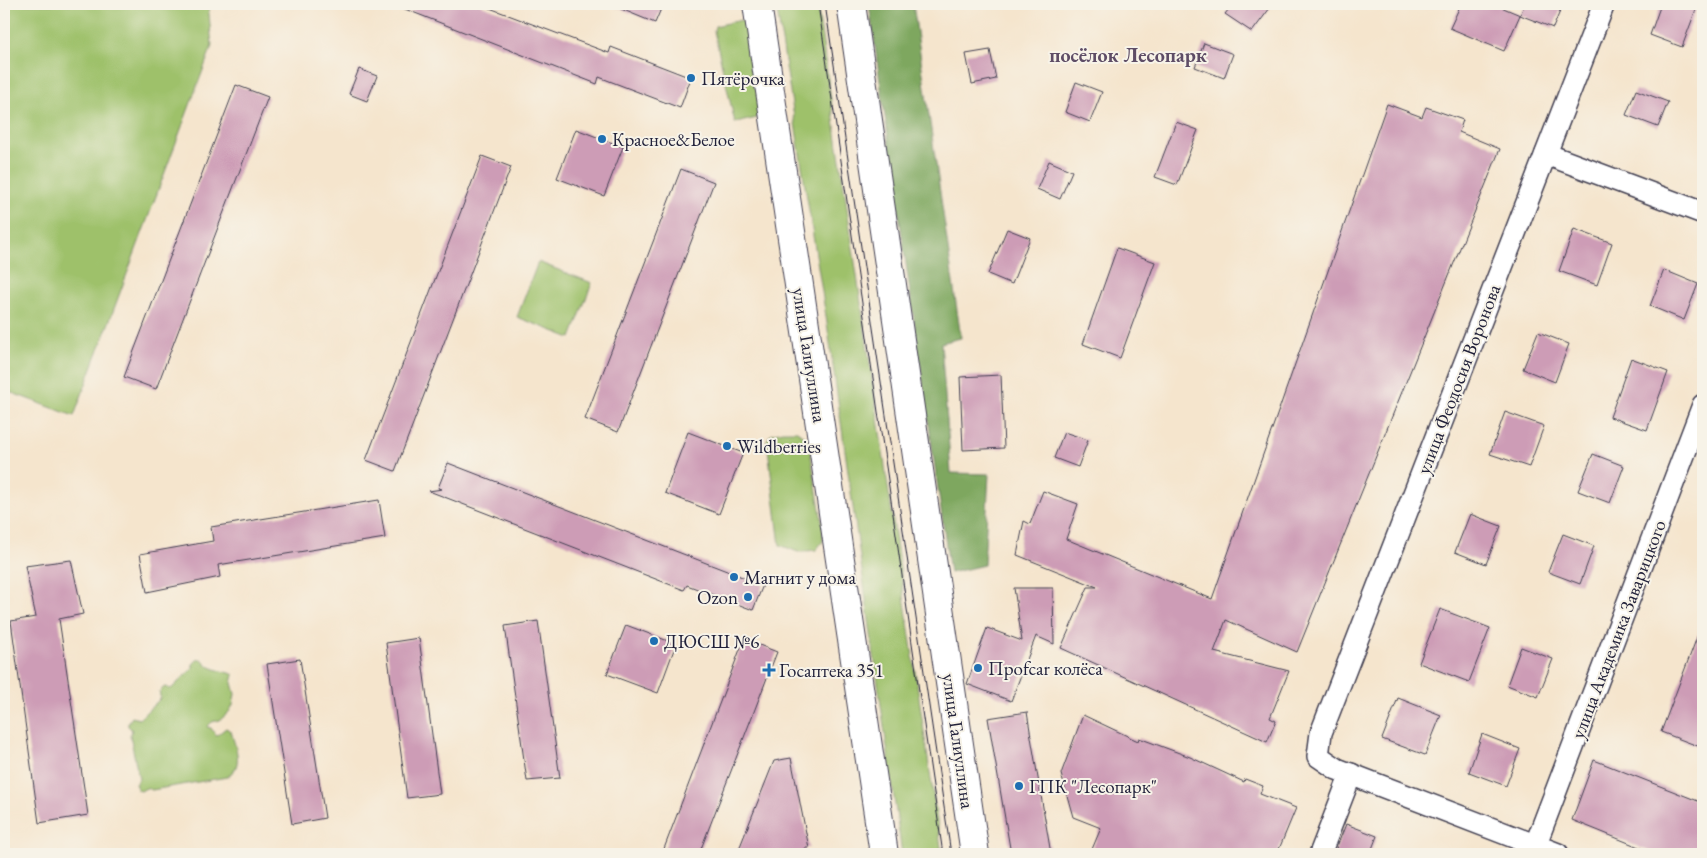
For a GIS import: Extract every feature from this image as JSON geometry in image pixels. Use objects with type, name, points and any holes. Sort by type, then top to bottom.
[{"type":"main road","name":"улица Галиуллина","points":[[757,4],[884,854]]},
{"type":"main road","name":"улица Галиуллина","points":[[850,4],[976,854]]},
{"type":"street","name":"улица Феодосия Воронова","points":[[1351,774],[1337,769],[1318,756],[1320,733],[1604,4]]},
{"type":"street","points":[[1546,154],[1703,213]]},
{"type":"street","name":"улица Академика Заварицкого","points":[[1534,850],[1703,405]]},
{"type":"street","points":[[1320,854],[1351,774],[1534,850],[1558,854]]},
{"type":"green space","points":[[4,4],[208,4],[212,46],[74,416],[4,390]]},
{"type":"green space","points":[[776,4],[817,4],[942,854],[902,854],[827,323]]},
{"type":"green space","points":[[869,4],[913,4],[961,338],[941,343],[951,473],[989,474],[984,565],[950,573]]},
{"type":"green space","points":[[741,20],[746,21],[762,104],[757,118],[735,123],[714,31],[715,26]]},
{"type":"green space","points":[[538,262],[592,283],[571,338],[517,317]]},
{"type":"green space","points":[[783,431],[797,431],[808,439],[823,527],[823,541],[816,550],[798,552],[780,545],[767,440],[771,434]]},
{"type":"green space","points":[[198,659],[203,660],[211,668],[234,675],[232,683],[235,694],[233,705],[229,712],[220,720],[212,722],[207,727],[211,728],[217,735],[226,728],[231,731],[237,756],[236,767],[233,773],[227,777],[152,790],[146,788],[141,791],[138,790],[135,784],[139,779],[130,735],[132,730],[128,723],[132,717],[139,719],[161,698],[160,693],[162,689],[165,687],[171,689],[193,668],[193,664]]},
{"type":"building","points":[[392,4],[479,4],[609,53],[611,47],[691,78],[680,108],[599,77],[597,84]]},
{"type":"building","points":[[609,4],[663,4],[655,23]]},
{"type":"building","points":[[1233,4],[1273,4],[1252,32],[1225,14]]},
{"type":"building","points":[[1461,4],[1494,4],[1520,15],[1504,51],[1450,28]]},
{"type":"building","points":[[1525,4],[1563,4],[1553,28],[1520,15]]},
{"type":"building","points":[[1661,4],[1698,4],[1682,47],[1650,35]]},
{"type":"building","points":[[1204,43],[1233,54],[1224,78],[1195,67]]},
{"type":"building","points":[[990,50],[996,79],[972,84],[966,54]]},
{"type":"building","points":[[359,69],[377,76],[367,101],[349,94]]},
{"type":"building","points":[[1076,82],[1102,92],[1090,122],[1065,112]]},
{"type":"building","points":[[236,85],[268,97],[156,389],[124,377]]},
{"type":"building","points":[[1636,90],[1668,102],[1658,127],[1626,115]]},
{"type":"building","points":[[1387,104],[1422,117],[1426,107],[1463,120],[1459,132],[1500,149],[1297,652],[1226,620],[1214,652],[1289,671],[1270,718],[1276,721],[1267,742],[1061,648],[1088,587],[1097,587],[1017,555],[1024,521],[1030,524],[1043,491],[1078,504],[1066,539],[1212,599]]},
{"type":"building","points":[[1176,122],[1198,130],[1177,185],[1155,177]]},
{"type":"building","points":[[576,129],[623,147],[604,196],[557,178]]},
{"type":"building","points":[[482,156],[511,167],[395,471],[366,460]]},
{"type":"building","points":[[1049,161],[1072,171],[1060,199],[1037,189]]},
{"type":"building","points":[[681,169],[714,182],[618,432],[585,419]]},
{"type":"building","points":[[1007,229],[1030,238],[1012,284],[988,274]]},
{"type":"building","points":[[1574,229],[1612,243],[1597,285],[1559,271]]},
{"type":"building","points":[[1117,248],[1155,262],[1120,358],[1083,344]]},
{"type":"building","points":[[1664,270],[1698,284],[1684,320],[1650,306]]},
{"type":"building","points":[[1538,332],[1569,344],[1555,382],[1523,369]]},
{"type":"building","points":[[1631,358],[1668,372],[1647,430],[1610,417]]},
{"type":"building","points":[[1001,375],[1004,448],[963,450],[960,377]]},
{"type":"building","points":[[1505,412],[1544,426],[1529,467],[1490,454]]},
{"type":"building","points":[[688,432],[743,453],[719,514],[665,493]]},
{"type":"building","points":[[1064,432],[1088,440],[1078,467],[1054,458]]},
{"type":"building","points":[[1593,454],[1624,466],[1610,503],[1578,491]]},
{"type":"building","points":[[448,463],[763,585],[753,610],[687,585],[684,590],[429,491],[442,489],[438,488]]},
{"type":"building","points":[[379,500],[385,538],[218,565],[220,577],[147,592],[140,554],[213,541],[211,527]]},
{"type":"building","points":[[1470,514],[1501,526],[1486,564],[1455,552]]},
{"type":"building","points":[[1563,534],[1594,546],[1580,584],[1548,572]]},
{"type":"building","points":[[71,560],[83,614],[59,619],[88,815],[39,823],[11,621],[36,617],[25,566]]},
{"type":"building","points":[[1014,588],[1053,588],[1054,644],[1036,636],[1011,701],[967,684],[987,628],[1022,641]]},
{"type":"building","points":[[1440,609],[1490,628],[1469,682],[1419,663]]},
{"type":"building","points":[[538,621],[560,778],[527,781],[505,626]]},
{"type":"building","points":[[1703,624],[1703,748],[1661,732]]},
{"type":"building","points":[[626,625],[676,644],[658,693],[607,674]]},
{"type":"building","points":[[419,638],[440,794],[407,798],[386,643]]},
{"type":"building","points":[[744,639],[777,652],[699,854],[662,854]]},
{"type":"building","points":[[1521,647],[1553,659],[1538,697],[1507,685]]},
{"type":"building","points":[[300,659],[325,818],[292,824],[267,664]]},
{"type":"building","points":[[1398,698],[1441,715],[1425,755],[1382,739]]},
{"type":"building","name":"ГПК \"Лесопарк\"","points":[[1027,712],[1051,854],[1011,854],[988,718]]},
{"type":"building","points":[[1083,715],[1138,741],[1139,738],[1190,757],[1244,782],[1245,779],[1263,786],[1260,794],[1296,808],[1277,854],[1090,854],[1101,828],[1073,817],[1061,774]]},
{"type":"building","points":[[1482,734],[1520,749],[1506,786],[1469,772]]},
{"type":"building","points":[[791,758],[809,848],[805,848],[805,854],[737,854],[774,761]]},
{"type":"building","points":[[1594,760],[1703,803],[1703,844],[1699,854],[1656,854],[1572,820]]},
{"type":"building","points":[[1346,824],[1377,836],[1370,854],[1334,854]]},
{"type":"tram line","points":[[818,4],[943,854]]},
{"type":"tram line","points":[[825,4],[951,854]]},
{"type":"place","name":"Пятёрочка","points":[[691,78]]},
{"type":"place","name":"Красное&Белое","points":[[602,139]]},
{"type":"place","name":"Wildberries","points":[[727,446]]},
{"type":"place","name":"Магнит у дома","points":[[734,577]]},
{"type":"place","name":"Ozon","points":[[748,597]]},
{"type":"place","name":"ДЮСШ №6","points":[[654,641]]},
{"type":"place","name":"Проfcar колёса","points":[[978,668]]},
{"type":"place","name":"Госаптека 351","points":[[769,670]]},
{"type":"place","name":"ГПК \"Лесопарк\"","points":[[1019,786]]},
{"type":"district","name":"посёлок Лесопарк","points":[[1128,55]]}]
